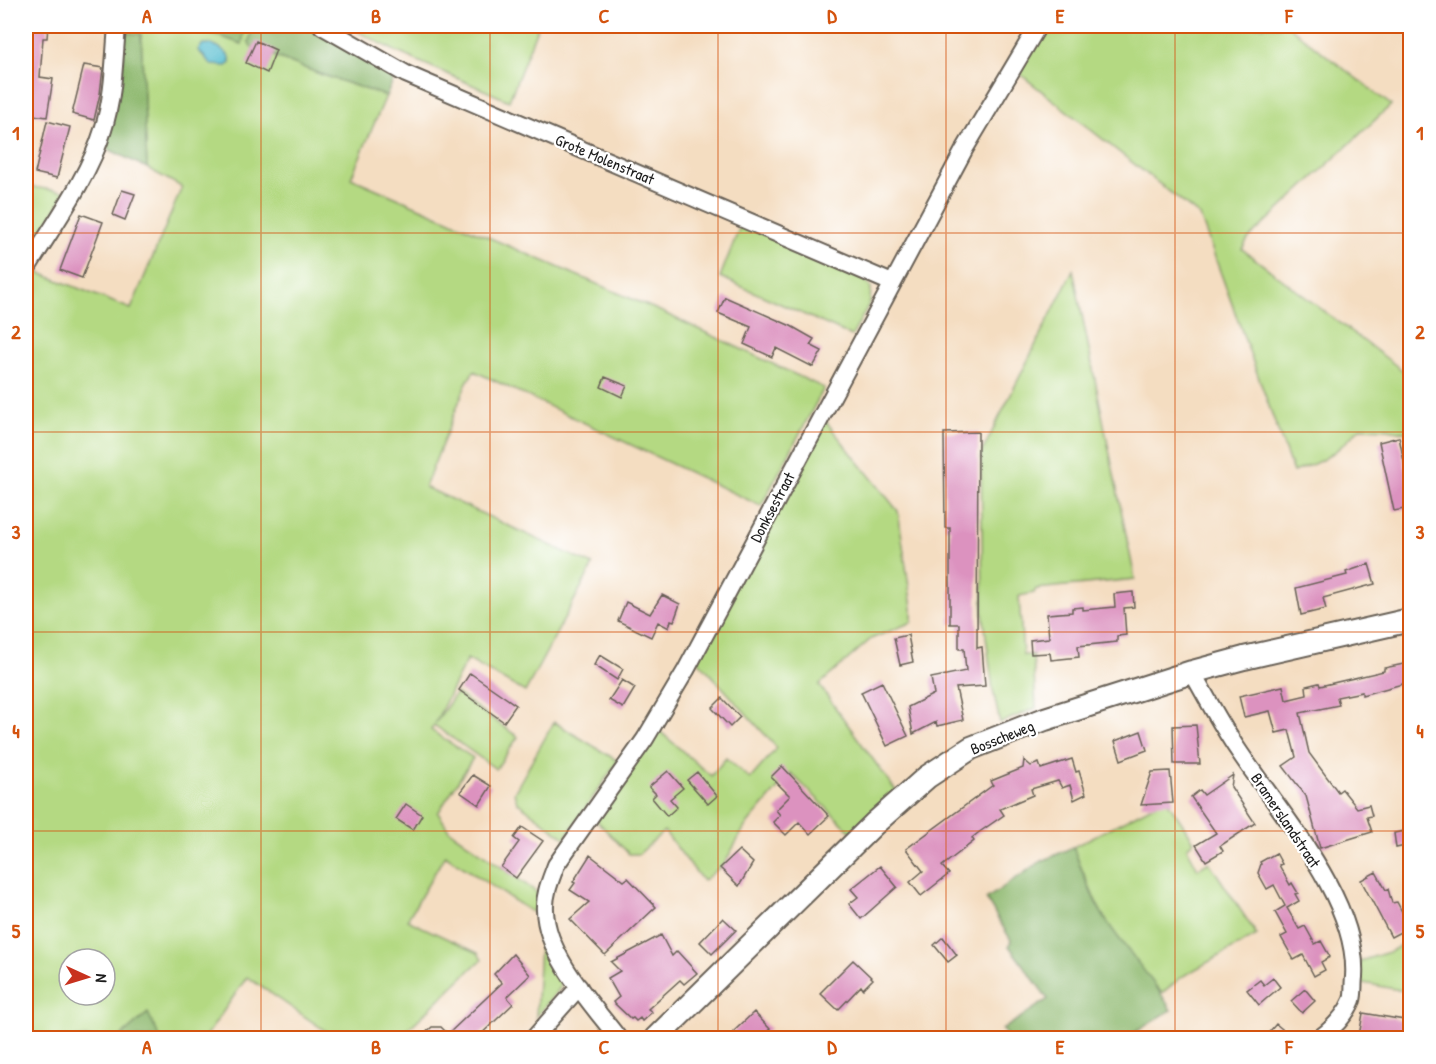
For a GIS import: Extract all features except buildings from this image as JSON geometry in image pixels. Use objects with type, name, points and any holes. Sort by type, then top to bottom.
[{"type":"street","points":[[26,270],[90,164],[104,130],[112,90],[117,26]]},
{"type":"street","name":"Grote Molenstraat","points":[[322,26],[406,74],[892,283]]},
{"type":"street","name":"Donksestraat","points":[[618,1038],[579,987],[555,949],[548,930],[545,910],[547,889],[556,865],[645,738],[686,670],[964,150],[1038,26]]},
{"type":"street","name":"Bosscheweg","points":[[656,1038],[874,824],[927,777],[971,748],[1045,719],[1192,672],[1410,620]]},
{"type":"street","name":"Bramerslandstraat","points":[[1192,672],[1238,749],[1305,843],[1330,888],[1350,932],[1354,968],[1352,999],[1333,1028],[1320,1038]]},
{"type":"street","points":[[534,1038],[579,987]]},
{"type":"green space","points":[[126,26],[190,26],[242,44],[245,26],[253,26],[249,42],[251,47],[320,74],[386,96],[351,178],[662,312],[824,388],[761,506],[474,371],[467,382],[425,487],[593,565],[525,692],[467,659],[435,723],[456,693],[518,737],[496,769],[434,725],[431,730],[473,758],[438,813],[449,830],[538,893],[537,913],[530,911],[445,855],[407,920],[478,953],[482,960],[399,1038],[328,1038],[330,1034],[247,977],[205,1038],[160,1038],[147,1014],[119,1038],[26,1038],[26,292],[37,272],[131,309],[182,187],[147,168],[141,34],[125,33]],"holes":[[[217,46],[230,57],[230,63],[212,65],[198,50]]]},
{"type":"green space","points":[[190,26],[245,26],[242,44]]},
{"type":"green space","points":[[253,26],[308,26],[396,74],[386,96],[320,74],[251,47],[249,42]]},
{"type":"green space","points":[[347,26],[538,26],[509,101],[395,51]]},
{"type":"green space","points":[[1043,26],[1288,26],[1391,105],[1248,239],[1242,249],[1410,376],[1410,437],[1408,433],[1388,429],[1360,428],[1330,455],[1293,472],[1200,216],[1015,70]]},
{"type":"green space","points":[[125,33],[141,34],[147,168],[106,148],[121,82]]},
{"type":"green space","points":[[26,186],[66,192],[26,259]]},
{"type":"green space","points":[[741,224],[863,276],[871,288],[870,302],[852,336],[720,277]]},
{"type":"green space","points":[[1073,270],[1135,579],[1036,589],[1034,593],[1019,596],[1023,655],[1033,655],[1036,708],[1000,723],[993,690],[983,613],[981,454]]},
{"type":"green space","points":[[824,419],[898,511],[912,622],[871,639],[819,685],[896,791],[851,832],[791,773],[745,827],[724,864],[703,881],[664,831],[639,854],[629,854],[596,820],[656,728],[711,776],[726,758],[750,779],[777,748],[696,658]]},
{"type":"green space","points":[[554,722],[618,761],[565,838],[517,802],[514,793]]},
{"type":"green space","points":[[1166,799],[1194,841],[1187,848],[1198,869],[1209,862],[1257,935],[1183,976],[1162,993],[1111,929],[1092,893],[1073,847]]},
{"type":"green space","points":[[1073,847],[1102,914],[1171,1010],[1126,1038],[1009,1038],[1002,1030],[1048,999],[1009,946],[1011,940],[986,899],[1040,862]]},
{"type":"green space","points":[[541,929],[561,967],[560,988],[536,1017]]},
{"type":"green space","points":[[1410,941],[1410,992],[1358,982],[1360,961],[1389,952]]},
{"type":"green space","points":[[148,1013],[160,1038],[119,1038]]},
{"type":"water","points":[[203,44],[221,49],[230,57],[230,63],[226,66],[212,65],[198,50]]}]
